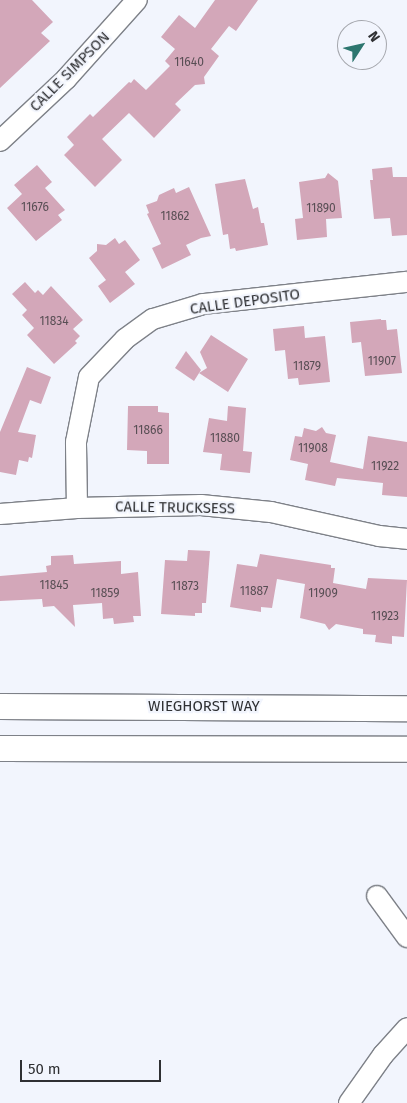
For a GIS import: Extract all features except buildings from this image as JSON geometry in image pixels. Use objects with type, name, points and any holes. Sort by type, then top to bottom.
[{"type":"street","name":"CALLE SIMPSON","points":[[0,141],[66,79],[137,0]]},
{"type":"street","name":"CALLE DEPOSITO","points":[[77,508],[76,442],[89,377],[124,339],[153,319],[203,304],[407,282]]},
{"type":"street","name":"CALLE TRUCKSESS","points":[[0,514],[77,508],[201,505],[271,512],[379,536],[407,539]]},
{"type":"street","name":"WIEGHORST WAY","points":[[0,706],[407,708]]},
{"type":"street","points":[[0,748],[407,749]]},
{"type":"street","points":[[378,896],[407,937]]},
{"type":"street","points":[[349,1103],[383,1054],[407,1028]]}]
